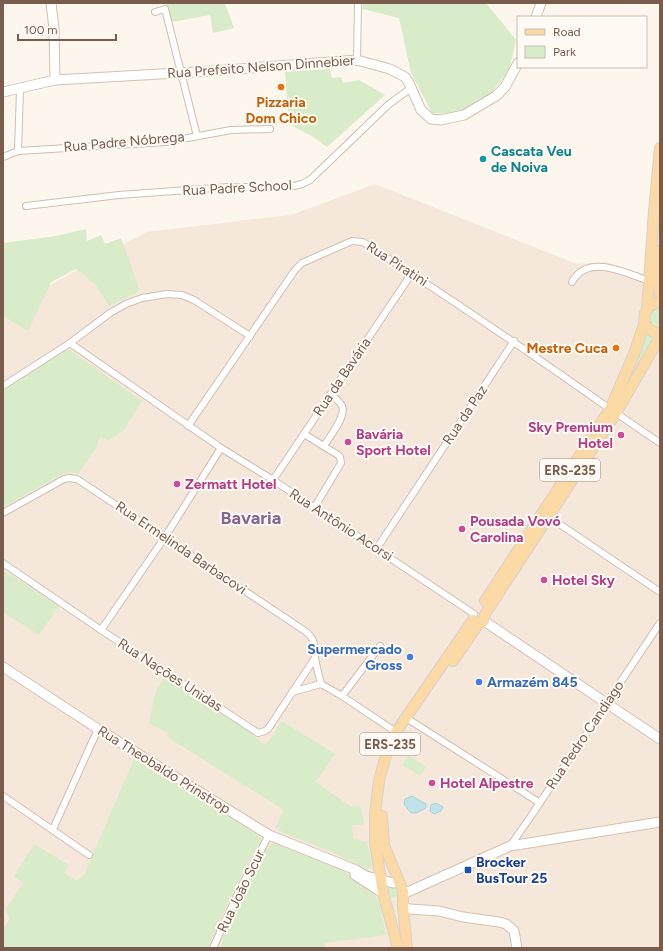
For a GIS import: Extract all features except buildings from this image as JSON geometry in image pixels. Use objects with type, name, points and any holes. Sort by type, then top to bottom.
[{"type":"main road","name":"ERS-235","points":[[398,948],[381,879],[375,843],[377,793],[386,755],[396,732],[549,517],[613,411],[645,321],[644,316],[647,309],[660,148]]},
{"type":"main road","points":[[660,213],[657,271],[660,293]]},
{"type":"main road","points":[[647,309],[660,302]]},
{"type":"main road","points":[[645,321],[649,329],[660,334]]},
{"type":"main road","name":"ERS-235","points":[[407,948],[400,889],[384,844],[382,824],[382,805],[385,783],[397,744],[660,337]]},
{"type":"main road","points":[[387,885],[400,889],[398,901],[386,896],[387,885]]},
{"type":"main road","points":[[386,896],[402,907]]},
{"type":"street","points":[[51,3],[54,29],[55,80]]},
{"type":"street","points":[[357,60],[358,3]]},
{"type":"street","points":[[536,16],[541,3]]},
{"type":"street","points":[[155,12],[165,9],[197,136]]},
{"type":"street","name":"Rua Prefeito Nelson Dinnebier","points":[[3,92],[55,80],[357,60],[380,66],[405,77],[421,110],[431,119],[441,120],[464,116],[496,96],[505,87],[517,65]]},
{"type":"street","name":"Rua Padre School","points":[[26,206],[142,193],[229,187],[290,187],[302,184],[310,180],[388,106],[411,88]]},
{"type":"street","points":[[18,151],[20,89]]},
{"type":"street","name":"Rua Padre Nóbrega","points":[[3,157],[18,151],[166,142],[231,130],[270,129]]},
{"type":"street","name":"Rua Piratini","points":[[188,426],[295,270],[302,263],[352,241],[363,242],[412,273],[514,341],[660,443]]},
{"type":"street","points":[[572,282],[576,275],[584,269],[593,266],[616,270],[649,281]]},
{"type":"street","name":"Rua da Bavária","points":[[273,480],[412,273]]},
{"type":"street","points":[[3,386],[70,343],[110,314],[126,304],[142,298],[167,294],[182,295],[194,300],[250,336]]},
{"type":"street","name":"Rua da Paz","points":[[377,548],[514,341]]},
{"type":"street","name":"Rua Antônio Acorsi","points":[[70,343],[188,426],[377,548],[660,739]]},
{"type":"street","points":[[324,446],[343,412],[342,406],[331,394]]},
{"type":"street","points":[[304,434],[338,455],[341,463],[314,508]]},
{"type":"street","points":[[101,630],[165,537],[221,448]]},
{"type":"street","name":"Rua Ermelinda Barbacovi","points":[[3,513],[64,479],[78,479],[305,631],[313,640],[316,647],[315,658],[321,684]]},
{"type":"street","points":[[549,517],[660,592]]},
{"type":"street","name":"Rua Nações Unidas","points":[[3,563],[101,630],[258,733],[268,730],[315,658]]},
{"type":"street","name":"Rua Pedro Candiago","points":[[510,846],[519,835],[660,624]]},
{"type":"street","points":[[342,696],[380,646]]},
{"type":"street","name":"Rua Theobaldo Prinstrop","points":[[4,670],[269,835],[332,860],[366,876],[381,879],[400,889]]},
{"type":"street","points":[[292,692],[321,684],[342,696],[396,732]]},
{"type":"street","points":[[411,721],[540,803]]},
{"type":"street","points":[[53,829],[98,729]]},
{"type":"street","points":[[3,796],[90,855]]},
{"type":"street","points":[[400,889],[425,883],[510,846],[660,822]]},
{"type":"street","name":"Rua João Scur","points":[[214,948],[240,889],[269,835]]},
{"type":"street","name":"Rua Theobaldo Prinstrop","points":[[332,860],[386,896]]},
{"type":"street","points":[[402,907],[439,911],[506,924],[514,931],[517,948]]},
{"type":"shaded area","points":[[660,172],[660,948],[3,948],[3,311],[146,232],[291,215],[375,184],[577,264],[606,262],[655,278]]},
{"type":"green space","points":[[166,3],[225,3],[234,28],[213,33],[210,15],[172,22]]},
{"type":"green space","points":[[363,3],[486,3],[516,40],[509,71],[490,94],[466,110],[448,114],[432,113],[411,73],[399,18],[362,9]]},
{"type":"green space","points":[[330,69],[332,78],[341,77],[343,83],[359,80],[385,95],[327,147],[315,138],[289,124],[285,72]]},
{"type":"green space","points":[[86,229],[87,241],[101,235],[105,244],[121,238],[140,291],[109,306],[96,285],[76,269],[51,282],[28,331],[5,317],[3,318],[3,243],[56,236]]},
{"type":"green space","points":[[660,306],[660,329],[650,326],[647,313],[649,310]]},
{"type":"green space","points":[[646,331],[655,337],[639,369],[618,397],[617,396],[643,345]]},
{"type":"green space","points":[[69,350],[142,401],[123,431],[109,440],[100,437],[96,448],[78,474],[69,472],[62,474],[3,507],[3,391],[64,351]]},
{"type":"green space","points":[[3,570],[59,606],[39,635],[3,612]]},
{"type":"green space","points":[[165,676],[245,729],[266,745],[282,721],[335,754],[316,782],[350,806],[361,807],[364,824],[352,825],[353,839],[367,842],[372,865],[370,868],[367,869],[332,852],[288,835],[275,828],[284,810],[167,737],[169,734],[149,723],[155,693]]},
{"type":"green space","points":[[408,755],[426,767],[420,776],[402,765]]},
{"type":"green space","points":[[134,759],[261,837],[261,840],[231,896],[208,948],[3,948],[3,931],[9,919],[5,910],[23,883],[14,876],[34,844],[69,865],[64,873],[77,881],[84,875]]},
{"type":"green space","points":[[274,842],[328,863],[350,875],[376,897],[380,905],[386,935],[325,943],[325,948],[220,948],[228,924],[254,871],[265,850]]},
{"type":"green space","points":[[393,886],[397,888],[399,892],[397,896],[393,898],[389,896],[387,892],[389,888]]},
{"type":"water","points":[[412,796],[426,804],[426,808],[416,813],[411,813],[404,804],[405,799]]},
{"type":"water","points":[[436,803],[443,807],[441,811],[434,814],[430,811],[431,805]]},
{"type":"place","name":"Pizzaria Dom Chico","points":[[281,87]]},
{"type":"place","name":"Cascata Veu de Noiva","points":[[483,159]]},
{"type":"place","name":"Mestre Cuca","points":[[616,348]]},
{"type":"place","name":"Sky Premium Hotel","points":[[621,435]]},
{"type":"place","name":"Bavária Sport Hotel","points":[[348,442]]},
{"type":"place","name":"Zermatt Hotel","points":[[177,484]]},
{"type":"place","name":"Pousada Vovó Carolina","points":[[462,529]]},
{"type":"place","name":"Hotel Sky","points":[[544,580]]},
{"type":"place","name":"Supermercado Gross","points":[[410,657]]},
{"type":"place","name":"Armazém 845","points":[[479,682]]},
{"type":"place","name":"Hotel Alpestre","points":[[432,783]]},
{"type":"place","name":"Brocker BusTour 25","points":[[468,870]]},
{"type":"district","name":"Bavaria","points":[[251,518]]}]
